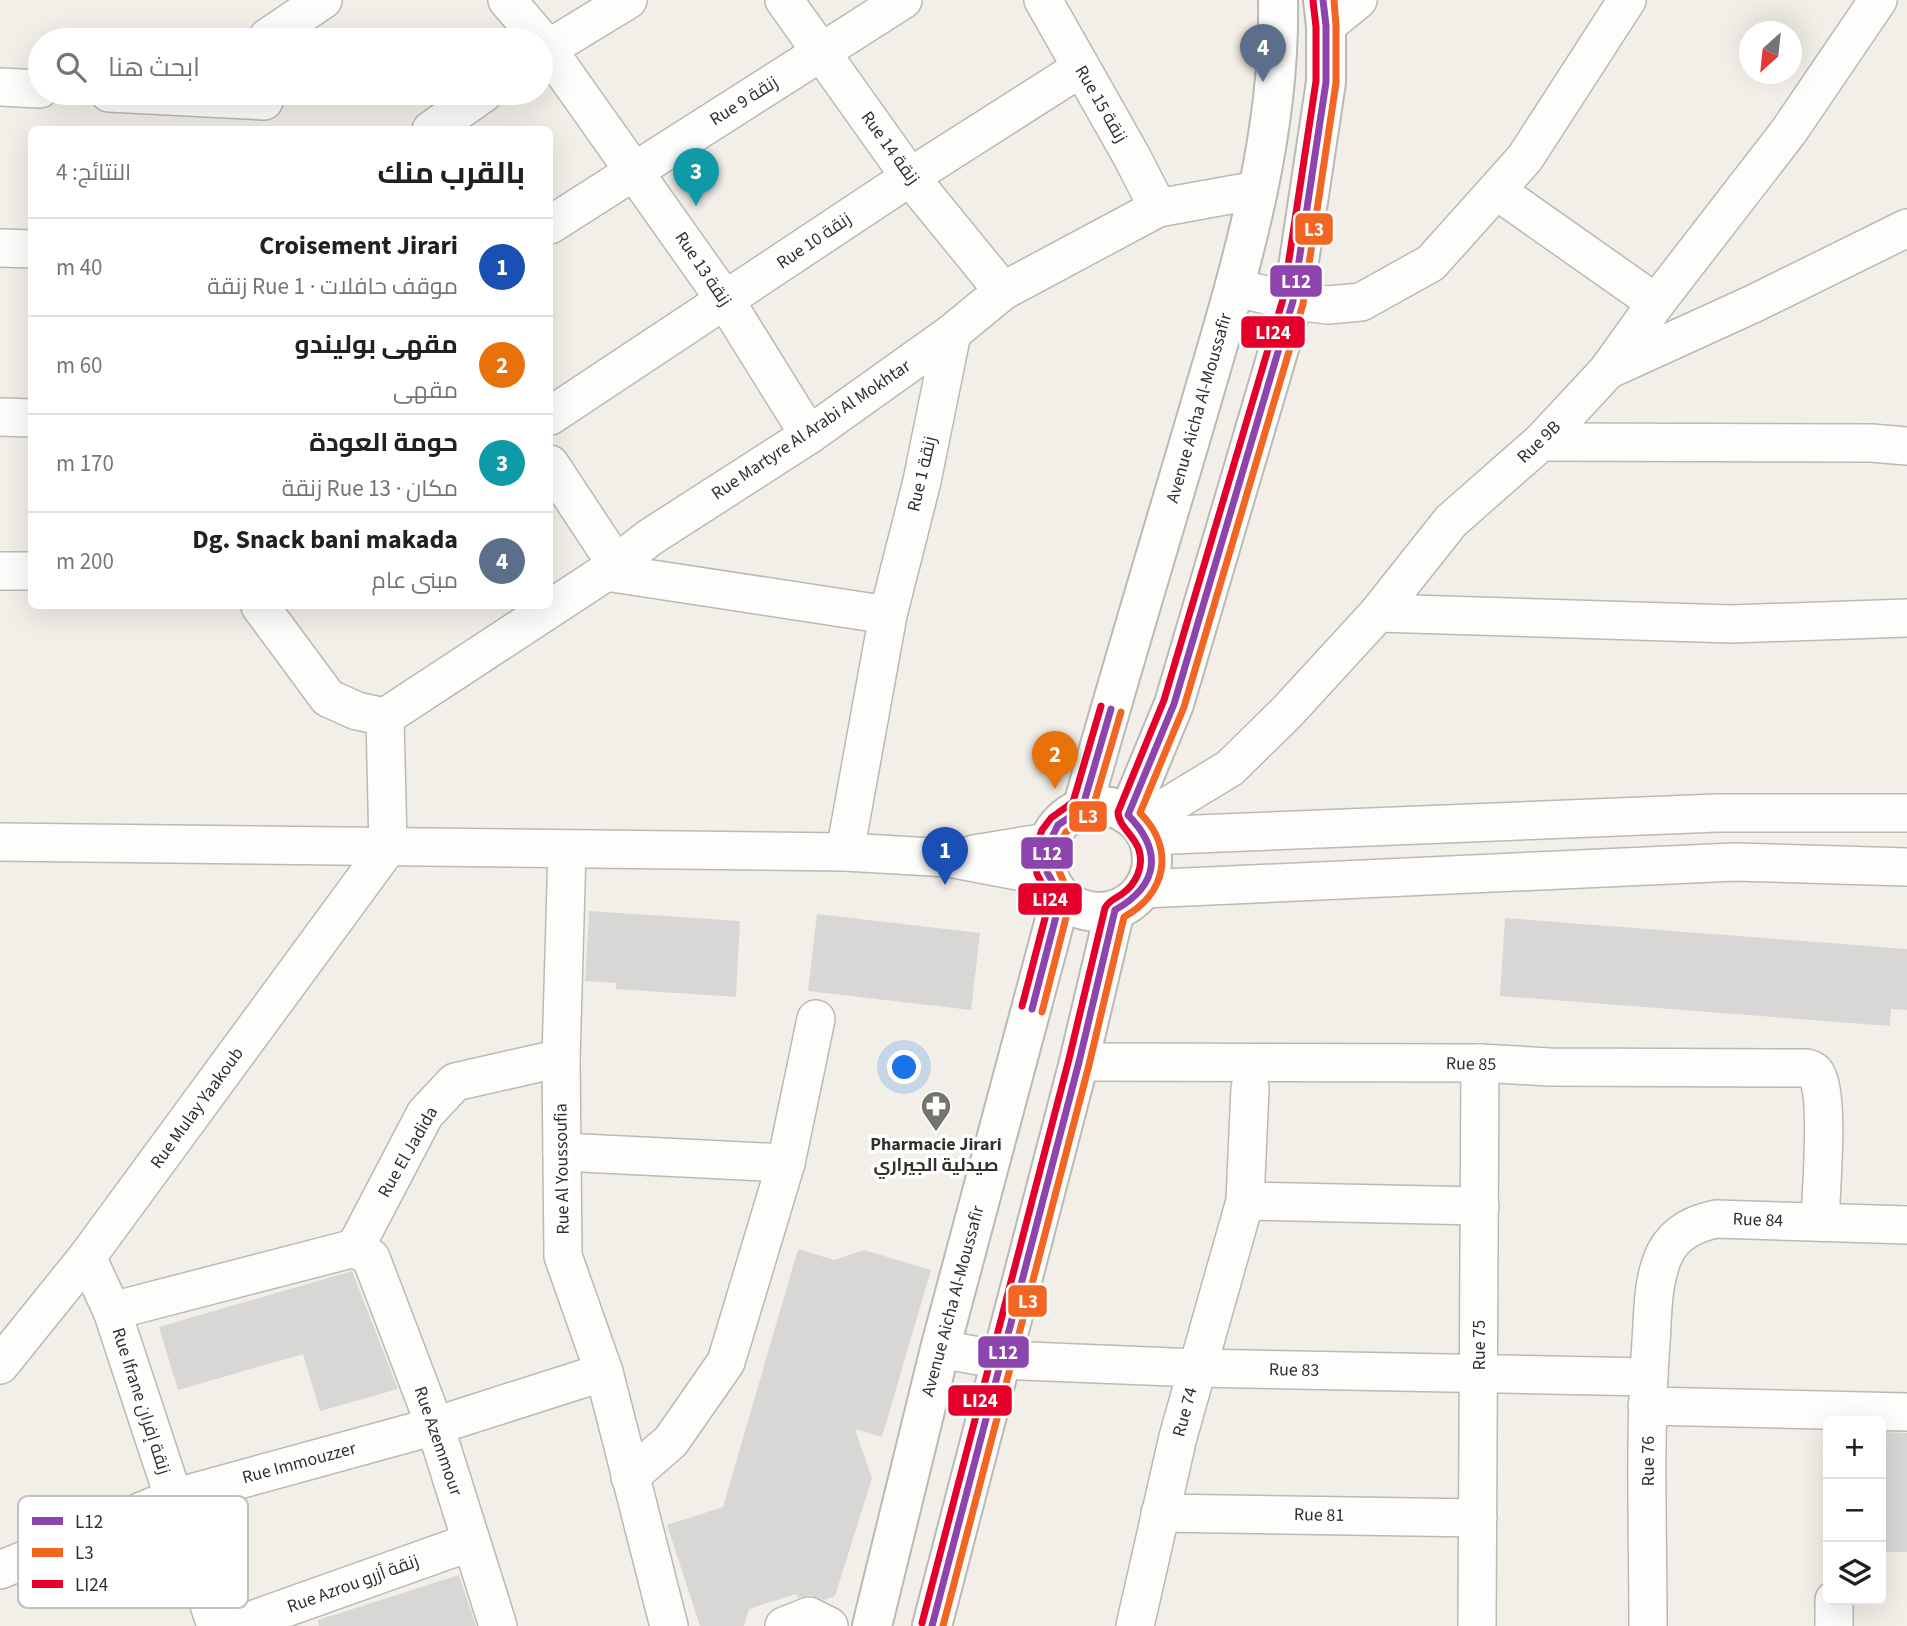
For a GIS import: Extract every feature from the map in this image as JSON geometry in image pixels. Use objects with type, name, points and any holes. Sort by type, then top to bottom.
[{"type":"main road","name":"Avenue Aicha Al-Moussafir","points":[[1082,809],[1235,288],[1268,141],[1279,39],[1278,0]]},
{"type":"main road","points":[[1137,825],[1293,301],[1326,82],[1325,13]]},
{"type":"main road","points":[[932,1626],[1079,1062],[1129,900],[1152,868],[1150,846],[1137,825],[1106,807],[1082,809],[1061,821],[1052,872],[1081,910],[1092,912],[1129,900]]},
{"type":"main road","name":"Avenue Aicha Al-Moussafir","points":[[872,1626],[1052,872]]},
{"type":"street","points":[[269,28],[270,0]]},
{"type":"street","points":[[284,28],[323,0]]},
{"type":"street","name":"Rue 13 زنقة","points":[[507,0],[528,28]]},
{"type":"street","points":[[553,40],[628,0]]},
{"type":"street","name":"Rue 14 زنقة","points":[[784,0],[910,177],[1003,291]]},
{"type":"street","name":"Rue 9 زنقة","points":[[553,223],[903,0]]},
{"type":"street","name":"Rue 15 زنقة","points":[[1043,0],[1158,208]]},
{"type":"street","points":[[1325,13],[1358,0]]},
{"type":"street","points":[[1235,288],[1293,301],[1328,305],[1361,302],[1431,263],[1525,158],[1627,0]]},
{"type":"street","name":"Rue 9B","points":[[1137,825],[1230,768],[1378,613],[1451,521],[1541,442],[1608,370],[1656,303],[1789,131],[1878,0]]},
{"type":"street","name":"Rue 13 زنقة","points":[[553,61],[725,300],[809,435]]},
{"type":"street","name":"Rue 10 زنقة","points":[[553,414],[910,177],[1080,68]]},
{"type":"street","points":[[0,87],[28,88]]},
{"type":"street","points":[[437,126],[467,105]]},
{"type":"street","name":"Rue Martyre Al Arabi Al Mokhtar","points":[[553,606],[611,568],[649,538],[809,435],[952,333],[1003,291],[1158,208],[1258,190]]},
{"type":"street","points":[[1497,191],[1656,303]]},
{"type":"street","points":[[1608,370],[1755,303],[1907,228]]},
{"type":"street","points":[[0,248],[28,249]]},
{"type":"street","name":"Rue 1 زنقة","points":[[845,852],[888,615],[922,481],[952,333]]},
{"type":"street","points":[[0,417],[28,418]]},
{"type":"street","points":[[1541,442],[1871,443],[1907,446]]},
{"type":"street","points":[[553,469],[611,568],[888,615]]},
{"type":"street","points":[[0,571],[28,571]]},
{"type":"street","points":[[262,609],[328,698],[357,711],[385,717],[388,847]]},
{"type":"street","name":"Rue Martyre Al Arabi Al Mokhtar","points":[[385,717],[549,609]]},
{"type":"street","points":[[1378,613],[1732,624],[1907,618]]},
{"type":"street","points":[[1137,825],[1717,813],[1907,813]]},
{"type":"street","points":[[0,842],[567,851],[845,852],[949,858],[1052,872]]},
{"type":"street","name":"Rue Mulay Yaakoub","points":[[0,1365],[88,1257],[388,847]]},
{"type":"street","name":"Rue Al Youssoufia","points":[[567,851],[561,1058],[563,1256],[604,1372],[669,1626]]},
{"type":"street","points":[[1129,900],[1723,862],[1907,867]]},
{"type":"street","points":[[630,1477],[671,1441],[726,1362],[786,1163],[816,1019]]},
{"type":"street","name":"Rue El Jadida","points":[[363,1253],[425,1114],[455,1082],[561,1058]]},
{"type":"street","name":"Rue 85","points":[[1079,1062],[1480,1063],[1550,1067],[1812,1069],[1818,1076],[1823,1117],[1820,1222]]},
{"type":"street","name":"Rue 75","points":[[1477,1626],[1480,1063]]},
{"type":"street","name":"Rue 74","points":[[1136,1626],[1160,1513],[1197,1368],[1245,1201],[1250,1088]]},
{"type":"street","points":[[562,1152],[786,1163]]},
{"type":"street","points":[[1245,1201],[1480,1206]]},
{"type":"street","name":"Rue 84","points":[[1654,1296],[1665,1253],[1679,1234],[1700,1222],[1716,1219],[1907,1225]]},
{"type":"street","points":[[112,1311],[363,1253]]},
{"type":"street","name":"Rue Azemmour","points":[[363,1253],[435,1426],[498,1626]]},
{"type":"street","name":"Rue Ifrane زنقة إفران","points":[[88,1257],[112,1311],[172,1496]]},
{"type":"street","name":"Rue 76","points":[[1648,1626],[1648,1391],[1654,1296]]},
{"type":"street","name":"Rue 83","points":[[940,1349],[1001,1360],[1197,1368],[1479,1374],[1648,1391],[1832,1415],[1907,1412]]},
{"type":"street","name":"Rue Immouzzer","points":[[180,1496],[435,1426],[604,1372]]},
{"type":"street","name":"Rue 81","points":[[1160,1513],[1478,1518]]},
{"type":"street","name":"Rue Azrou زنقة أزرو","points":[[235,1626],[471,1542]]},
{"type":"street","name":"Rue Immouzzer","points":[[0,1570],[18,1563]]},
{"type":"street","points":[[1834,1605],[1834,1626]]},
{"type":"street","name":"Rue Ifrane زنقة إفران","points":[[210,1608],[216,1626]]},
{"type":"street","points":[[785,1626],[809,1616],[829,1626]]},
{"type":"building","points":[[589,911],[740,921],[736,997],[616,989],[616,983],[585,981]]},
{"type":"building","points":[[817,914],[980,933],[971,1010],[808,991]]},
{"type":"building","points":[[1505,918],[1907,949],[1907,1010],[1891,1009],[1890,1026],[1500,996]]},
{"type":"building","points":[[798,1249],[834,1260],[864,1250],[931,1270],[882,1437],[855,1429],[872,1478],[835,1596],[824,1600],[810,1595],[798,1598],[796,1594],[749,1609],[744,1626],[700,1626],[667,1525],[723,1507]]},
{"type":"building","points":[[352,1271],[398,1389],[320,1411],[303,1354],[178,1390],[159,1327]]},
{"type":"building","points":[[1886,1432],[1907,1433],[1907,1552],[1886,1552]]},
{"type":"building","points":[[459,1575],[476,1626],[319,1626],[318,1620]]},
{"type":"transit line","name":"L12","points":[[932,1626],[1079,1062],[1115,910],[1141,890],[1151,867],[1147,842],[1128,815],[1174,704],[1293,301],[1326,82],[1323,0]]},
{"type":"transit line","name":"L3","points":[[943,1626],[1089,1065],[1124,917],[1150,896],[1161,869],[1162,855],[1158,841],[1140,813],[1184,707],[1303,304],[1336,83],[1334,0]]},
{"type":"transit line","name":"LI24","points":[[922,1623],[1069,1059],[1105,908],[1131,885],[1140,869],[1139,850],[1121,822],[1118,812],[1164,700],[1283,299],[1316,81],[1313,1]]},
{"type":"transit line","name":"LI24","points":[[1022,1006],[1050,899],[1037,874],[1037,844],[1042,830],[1051,818],[1073,802],[1101,706]]},
{"type":"transit line","name":"L12","points":[[1032,1009],[1061,897],[1047,872],[1047,847],[1058,825],[1082,809],[1111,709]]},
{"type":"transit line","name":"L3","points":[[1042,1012],[1071,898],[1058,869],[1057,849],[1066,832],[1091,814],[1121,712]]},
{"type":"place","name":"Dg. Snack bani makada","points":[[1263,82]]},
{"type":"place","name":"حومة العودة","points":[[696,206]]},
{"type":"place","name":"مقهى بوليندو","points":[[1055,789]]},
{"type":"place","name":"Croisement Jirari","points":[[945,885]]},
{"type":"place","name":"Pharmacie Jirari صيدلية الجيراري","points":[[936,1133]]}]
